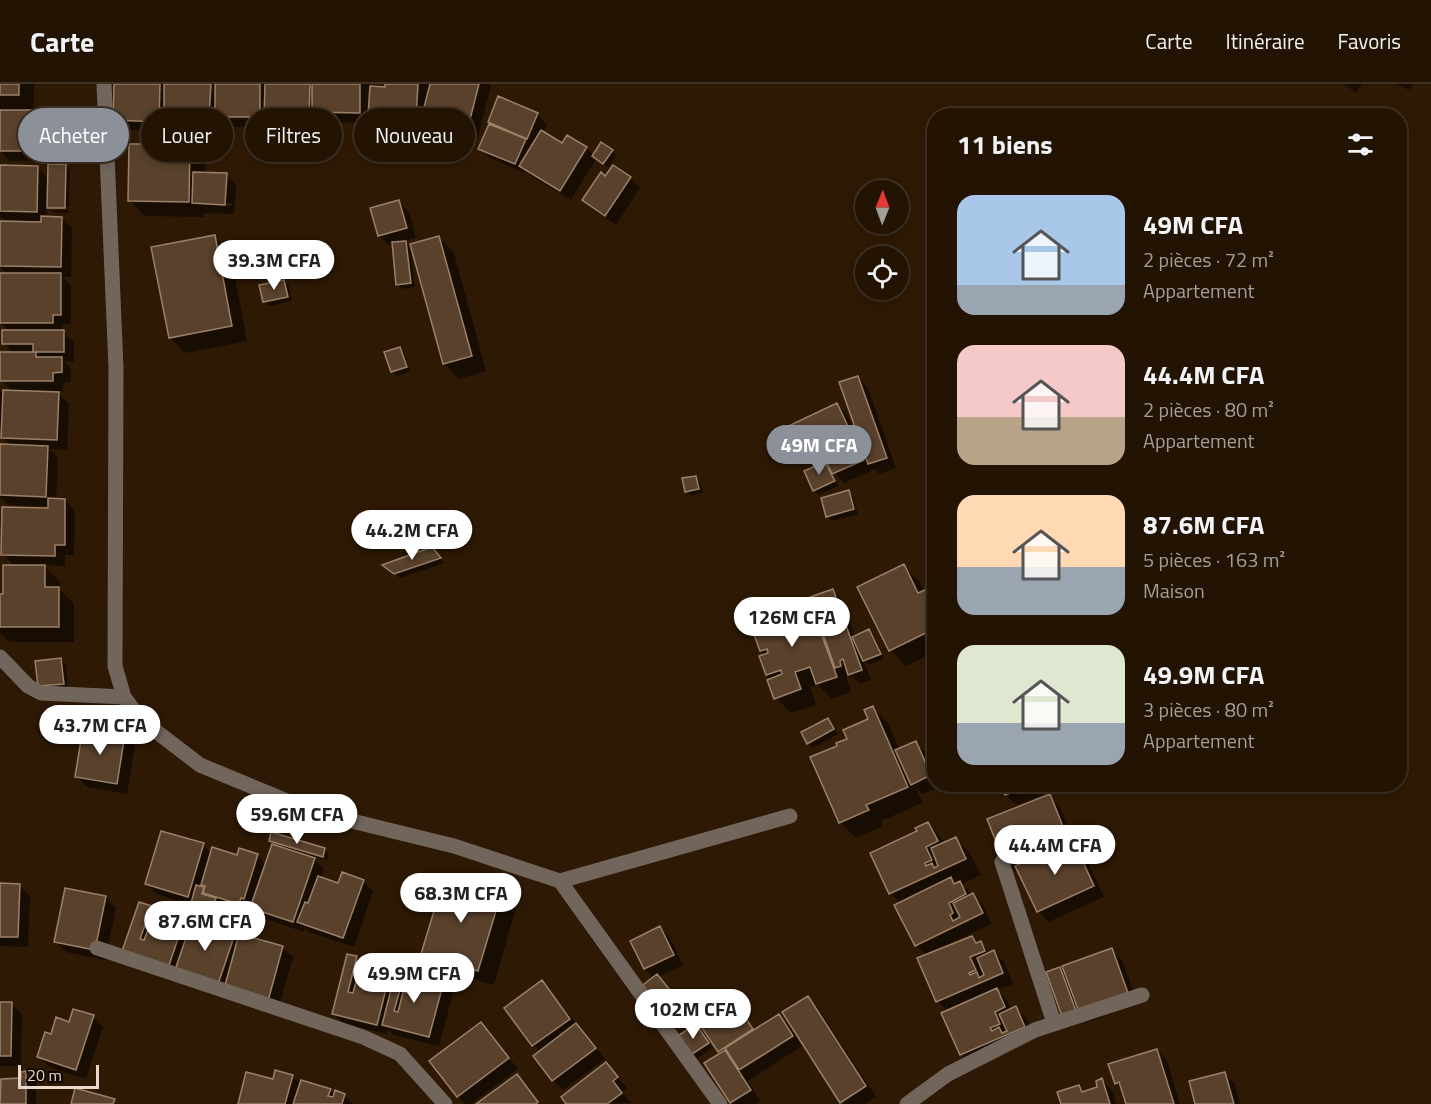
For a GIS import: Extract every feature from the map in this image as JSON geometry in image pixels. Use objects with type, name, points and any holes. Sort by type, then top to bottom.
[{"type":"street","points":[[104,84],[117,369],[115,666],[124,697],[140,719],[200,765],[311,811],[454,846],[560,880],[790,816]]},
{"type":"street","points":[[0,657],[28,687],[41,693],[124,697]]},
{"type":"street","points":[[1002,862],[1054,1023]]},
{"type":"street","points":[[560,880],[720,1104]]},
{"type":"street","points":[[97,948],[363,1037],[391,1049],[400,1054],[445,1104]]},
{"type":"street","points":[[907,1104],[948,1074],[1035,1030],[1142,995]]},
{"type":"building","points":[[0,84],[19,84],[19,95],[0,95]]},
{"type":"building","points":[[114,84],[160,84],[159,108],[141,108],[141,121],[129,121],[129,108],[113,108]]},
{"type":"building","points":[[164,84],[211,84],[210,108],[164,108]]},
{"type":"building","points":[[215,84],[260,84],[260,108],[245,108],[245,117],[233,117],[233,108],[215,108]]},
{"type":"building","points":[[265,84],[310,84],[309,108],[264,108]]},
{"type":"building","points":[[312,84],[360,84],[360,108],[354,108],[354,113],[342,113],[342,108],[312,108]]},
{"type":"building","points":[[385,84],[418,84],[417,108],[368,108],[370,86],[385,87]]},
{"type":"building","points":[[430,84],[479,84],[473,108],[424,108]]},
{"type":"building","points":[[498,96],[538,113],[527,139],[488,122]]},
{"type":"building","points":[[0,110],[18,110],[18,151],[0,151]]},
{"type":"building","points":[[489,124],[526,139],[515,164],[478,149]]},
{"type":"building","points":[[541,130],[562,143],[567,135],[587,147],[560,191],[519,166]]},
{"type":"building","points":[[601,142],[613,150],[603,164],[592,156]]},
{"type":"building","points":[[129,144],[141,144],[141,162],[190,162],[189,202],[128,201]]},
{"type":"building","points":[[48,164],[66,164],[65,208],[47,208]]},
{"type":"building","points":[[0,165],[38,166],[37,212],[0,211]]},
{"type":"building","points":[[613,165],[631,177],[605,216],[582,200],[601,172],[605,176]]},
{"type":"building","points":[[193,172],[227,173],[225,205],[192,203]]},
{"type":"building","points":[[399,200],[407,228],[378,236],[370,208]]},
{"type":"building","points":[[41,216],[62,217],[61,267],[0,266],[0,221],[41,222]]},
{"type":"building","points":[[215,235],[232,326],[169,338],[151,247]]},
{"type":"building","points":[[439,236],[472,356],[443,364],[410,244]]},
{"type":"building","points":[[406,241],[411,283],[396,285],[392,242]]},
{"type":"building","points":[[0,273],[61,273],[61,315],[53,315],[53,323],[0,323]]},
{"type":"building","points":[[284,280],[288,297],[263,302],[259,285]]},
{"type":"building","points":[[2,330],[64,330],[64,352],[33,352],[33,344],[2,344]]},
{"type":"building","points":[[400,347],[407,367],[391,372],[384,352]]},
{"type":"building","points":[[0,352],[36,352],[36,357],[62,357],[62,372],[53,373],[53,381],[0,381]]},
{"type":"building","points":[[858,376],[887,458],[868,464],[839,382]]},
{"type":"building","points":[[3,390],[59,392],[57,440],[1,438]]},
{"type":"building","points":[[837,403],[864,460],[832,474],[818,443],[796,454],[784,428]]},
{"type":"building","points":[[0,444],[48,446],[46,497],[0,495]]},
{"type":"building","points":[[825,462],[835,481],[813,491],[804,471]]},
{"type":"building","points":[[696,476],[699,489],[685,492],[682,478]]},
{"type":"building","points":[[849,490],[854,509],[826,517],[821,498]]},
{"type":"building","points":[[48,498],[65,499],[65,545],[55,545],[55,556],[1,555],[2,507],[48,508]]},
{"type":"building","points":[[432,547],[441,558],[394,574],[382,565]]},
{"type":"building","points":[[904,564],[918,593],[927,589],[927,632],[889,651],[857,587]]},
{"type":"building","points":[[3,565],[45,565],[45,587],[59,587],[59,627],[0,627]]},
{"type":"building","points":[[833,589],[862,670],[848,675],[843,659],[840,661],[841,666],[835,668],[822,631],[817,633],[815,625],[819,624],[810,597]]},
{"type":"building","points":[[808,600],[816,624],[810,627],[813,635],[821,633],[837,677],[816,684],[810,667],[795,672],[801,689],[774,699],[767,680],[782,674],[781,670],[766,675],[759,656],[768,653],[767,649],[760,651],[749,621]]},
{"type":"building","points":[[869,629],[881,654],[863,661],[852,637]]},
{"type":"building","points":[[61,658],[64,684],[38,686],[35,661]]},
{"type":"building","points":[[873,706],[908,787],[866,805],[869,810],[839,823],[810,757],[837,746],[836,743],[847,739],[843,730],[868,719],[864,710]]},
{"type":"building","points":[[828,718],[834,729],[807,744],[801,732]]},
{"type":"building","points":[[83,727],[125,734],[117,784],[75,777]]},
{"type":"building","points":[[916,741],[927,766],[927,777],[911,785],[895,750]]},
{"type":"building","points":[[1050,794],[1064,829],[1057,832],[1061,840],[1004,862],[987,819]]},
{"type":"building","points":[[928,822],[938,841],[926,847],[932,860],[925,863],[926,866],[932,863],[934,868],[938,866],[931,848],[956,837],[966,859],[889,894],[870,853],[917,831],[915,828]]},
{"type":"building","points":[[161,831],[204,843],[188,897],[145,884]]},
{"type":"building","points":[[271,832],[325,848],[323,857],[269,841]]},
{"type":"building","points":[[1073,840],[1094,886],[1037,912],[1015,866]]},
{"type":"building","points":[[272,844],[315,858],[293,922],[250,908]]},
{"type":"building","points":[[212,847],[237,855],[239,848],[258,854],[244,899],[241,898],[239,904],[203,893],[205,886],[201,885]]},
{"type":"building","points":[[342,872],[364,880],[343,938],[297,922],[305,902],[308,903],[318,876],[338,883]]},
{"type":"building","points":[[951,877],[954,884],[960,881],[966,894],[949,903],[953,921],[960,917],[953,903],[973,893],[983,913],[915,946],[894,905]]},
{"type":"building","points":[[444,878],[501,894],[478,971],[421,954]]},
{"type":"building","points":[[0,883],[20,884],[18,937],[0,937]]},
{"type":"building","points":[[196,885],[204,887],[202,894],[216,898],[213,910],[191,903]]},
{"type":"building","points":[[65,888],[106,896],[95,950],[54,942]]},
{"type":"building","points":[[139,902],[152,906],[140,939],[144,940],[156,908],[185,918],[167,971],[121,954]]},
{"type":"building","points":[[229,904],[241,907],[239,915],[226,911]]},
{"type":"building","points":[[193,917],[236,931],[217,987],[174,973]]},
{"type":"building","points":[[660,926],[674,955],[644,969],[630,941]]},
{"type":"building","points":[[239,934],[283,946],[268,1001],[224,989]]},
{"type":"building","points":[[972,936],[976,943],[981,941],[985,951],[970,957],[976,970],[969,973],[970,975],[977,972],[979,978],[984,975],[977,958],[994,950],[1003,973],[936,1002],[917,958]]},
{"type":"building","points":[[1112,948],[1128,993],[1079,1012],[1062,966]]},
{"type":"building","points":[[347,954],[357,956],[348,992],[353,993],[362,958],[392,965],[377,1025],[332,1014]]},
{"type":"building","points":[[1060,967],[1076,1011],[1062,1016],[1046,972]]},
{"type":"building","points":[[396,970],[405,972],[394,1011],[398,1012],[403,992],[407,993],[412,974],[444,981],[429,1037],[382,1025]]},
{"type":"building","points":[[657,974],[669,989],[652,1004],[639,988]]},
{"type":"building","points":[[542,980],[570,1019],[532,1046],[504,1008]]},
{"type":"building","points":[[997,988],[1005,1007],[995,1012],[1000,1024],[990,1028],[992,1031],[999,1027],[1002,1033],[1007,1031],[999,1014],[1016,1006],[1025,1027],[960,1055],[941,1013]]},
{"type":"building","points":[[673,994],[686,1013],[666,1027],[654,1007]]},
{"type":"building","points":[[808,996],[866,1086],[840,1103],[782,1012]]},
{"type":"building","points":[[0,1002],[12,1002],[11,1056],[0,1056]]},
{"type":"building","points":[[729,1006],[733,1012],[739,1008],[753,1029],[718,1052],[700,1025]]},
{"type":"building","points":[[73,1009],[94,1015],[76,1070],[37,1057],[45,1032],[51,1034],[56,1017],[69,1022]]},
{"type":"building","points":[[779,1014],[793,1036],[739,1070],[725,1048]]},
{"type":"building","points":[[481,1022],[509,1058],[457,1097],[429,1061]]},
{"type":"building","points":[[576,1023],[596,1048],[552,1081],[533,1056]]},
{"type":"building","points":[[696,1024],[709,1043],[689,1056],[676,1037]]},
{"type":"building","points":[[1157,1049],[1174,1104],[1126,1104],[1119,1082],[1115,1084],[1108,1064]]},
{"type":"building","points":[[725,1050],[751,1090],[730,1103],[704,1063]]},
{"type":"building","points":[[606,1062],[618,1077],[613,1081],[622,1093],[607,1104],[566,1104],[561,1097]]},
{"type":"building","points":[[275,1070],[293,1075],[285,1104],[238,1104],[246,1072],[273,1079]]},
{"type":"building","points":[[26,1071],[26,1104],[0,1104],[1,1079],[21,1078],[21,1072]]},
{"type":"building","points":[[1225,1072],[1234,1104],[1195,1104],[1189,1081]]},
{"type":"building","points":[[517,1074],[538,1102],[536,1104],[476,1104]]},
{"type":"building","points":[[1102,1078],[1110,1104],[1061,1104],[1057,1092],[1079,1085],[1082,1092],[1097,1087],[1096,1081]]},
{"type":"building","points":[[301,1080],[331,1089],[328,1096],[333,1097],[335,1090],[345,1094],[342,1104],[293,1104]]},
{"type":"building","points":[[75,1088],[115,1099],[113,1104],[71,1104]]}]
